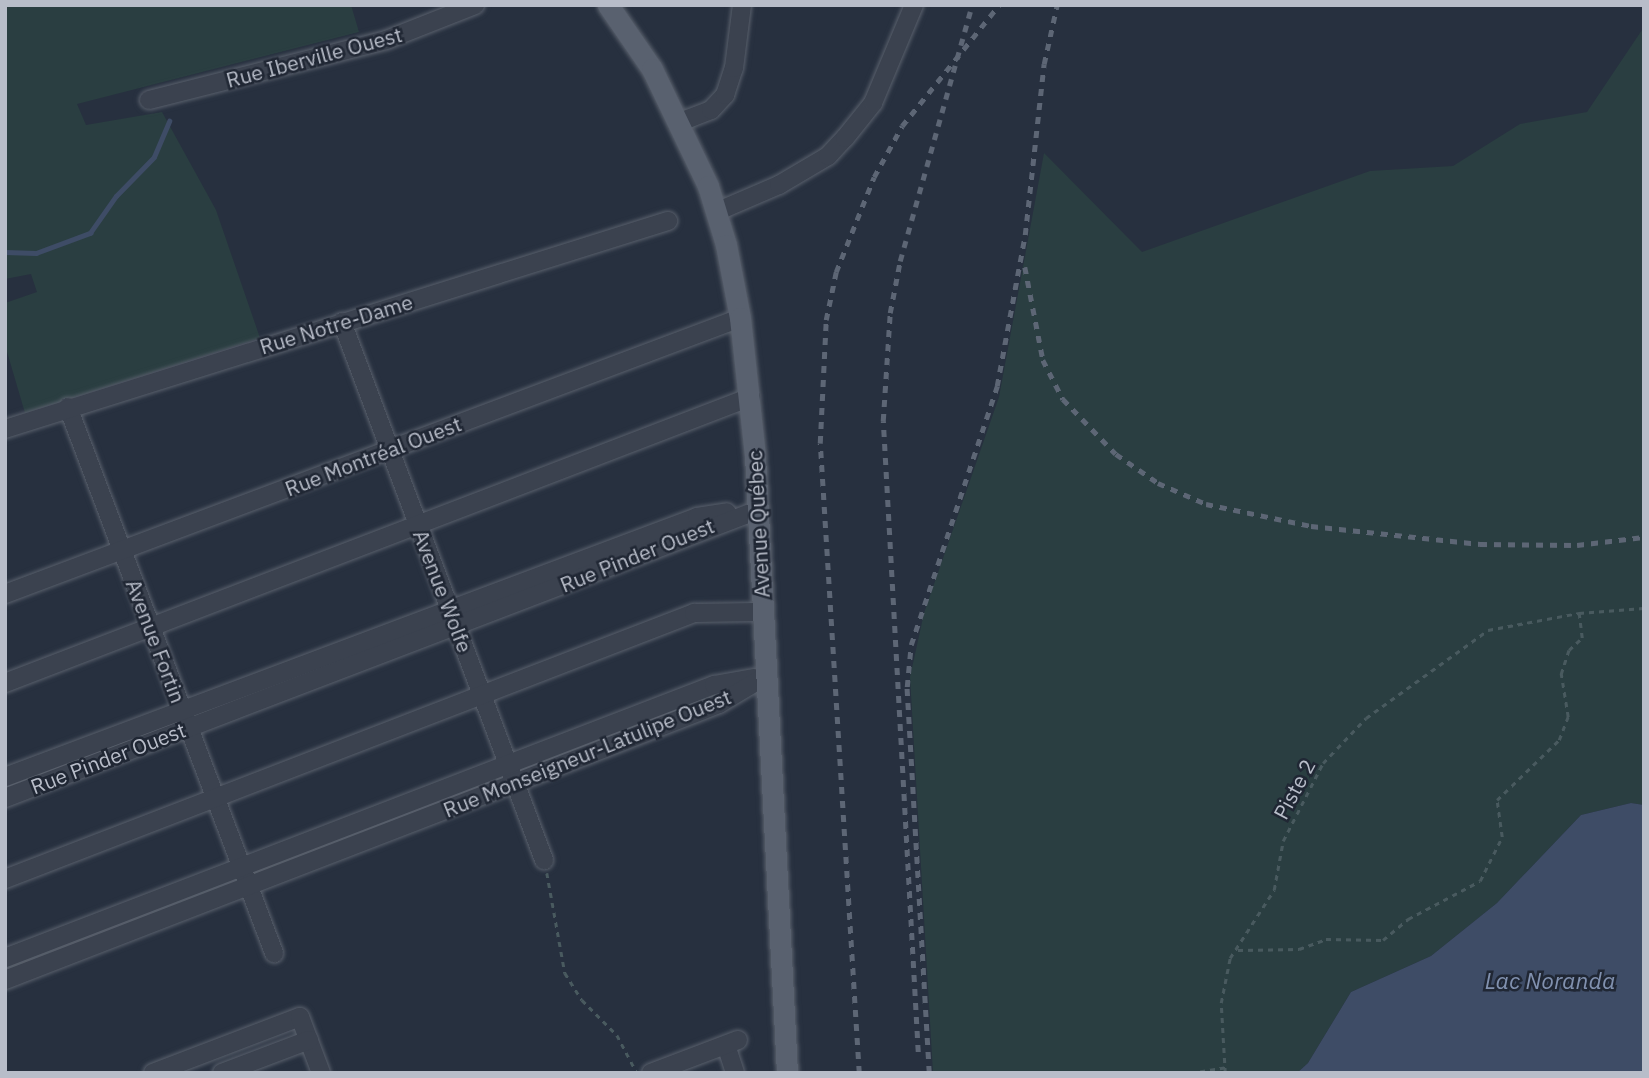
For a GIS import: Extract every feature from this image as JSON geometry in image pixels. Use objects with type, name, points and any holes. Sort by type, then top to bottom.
[{"type":"main road","name":"Avenue Québec","points":[[608,5],[652,69],[680,122],[716,212],[740,318],[751,397],[787,1073]]},
{"type":"street","name":"Rue Iberville Ouest","points":[[149,100],[386,40],[475,5]]},
{"type":"street","points":[[680,122],[711,110],[725,95],[734,68],[742,5]]},
{"type":"street","points":[[716,212],[789,180],[828,156],[873,103],[914,5]]},
{"type":"street","name":"Rue Notre-Dame","points":[[5,429],[68,407],[668,221]]},
{"type":"street","name":"Rue Montréal Ouest","points":[[5,594],[740,318]]},
{"type":"street","name":"Avenue Wolfe","points":[[342,322],[544,860]]},
{"type":"street","points":[[5,683],[751,397]]},
{"type":"street","name":"Avenue Fortin","points":[[68,407],[274,953]]},
{"type":"street","name":"Rue Pinder Ouest","points":[[5,777],[183,710],[758,510]]},
{"type":"street","points":[[5,879],[217,801],[482,694],[694,613],[762,612]]},
{"type":"street","name":"Rue Pinder Ouest","points":[[5,798],[189,727],[453,617]]},
{"type":"street","name":"Rue Monseigneur-Latulipe Ouest","points":[[5,958],[715,685],[764,677]]},
{"type":"street","name":"Rue Monseigneur-Latulipe Ouest","points":[[5,980],[719,704],[764,677]]},
{"type":"street","points":[[153,1073],[300,1017],[321,1073]]},
{"type":"street","points":[[222,1073],[309,1040]]},
{"type":"street","points":[[652,1073],[732,1043],[735,1073]]},
{"type":"path","name":"Piste 2","points":[[1228,1067],[1222,1003],[1230,958],[1274,890],[1283,841],[1323,763],[1366,718],[1488,630],[1579,613],[1644,608]]},
{"type":"path","points":[[1236,950],[1299,949],[1326,939],[1383,940],[1408,919],[1480,881],[1502,837],[1497,800],[1559,740],[1568,717],[1561,674],[1569,650],[1582,638],[1579,613]]},
{"type":"path","points":[[544,860],[559,922],[565,973],[582,1000],[617,1035],[636,1073]]},
{"type":"path","points":[[1191,1073],[1228,1067]]},
{"type":"path","points":[[1225,1073],[1228,1067]]},
{"type":"green space","points":[[5,5],[351,5],[359,32],[77,104],[86,125],[162,112],[216,210],[260,338],[25,413],[5,345],[5,303],[37,292],[31,274],[5,279]]},
{"type":"green space","points":[[1644,27],[1644,805],[1631,803],[1581,815],[1497,903],[1431,956],[1351,992],[1308,1063],[1297,1073],[933,1073],[910,677],[924,613],[999,397],[1044,153],[1142,252],[1370,171],[1453,166],[1520,124],[1587,112]]},
{"type":"water","name":"Lac Noranda","points":[[1631,803],[1644,805],[1644,1073],[1297,1073],[1308,1063],[1351,992],[1431,956],[1497,903],[1581,815]]},
{"type":"waterway","points":[[5,252],[36,253],[90,233],[116,196],[154,157],[169,121]]},
{"type":"railway","points":[[918,1052],[883,421],[890,313],[900,261],[972,5]]},
{"type":"railway","points":[[859,1073],[820,443],[826,320],[836,272],[874,177],[902,126],[999,5]]},
{"type":"railway","points":[[929,1073],[907,687],[911,645],[997,386],[1025,235],[1044,64],[1057,5]]},
{"type":"railway","points":[[1025,267],[1043,360],[1063,399],[1116,454],[1158,483],[1206,504],[1311,526],[1480,544],[1577,545],[1644,537]]}]
